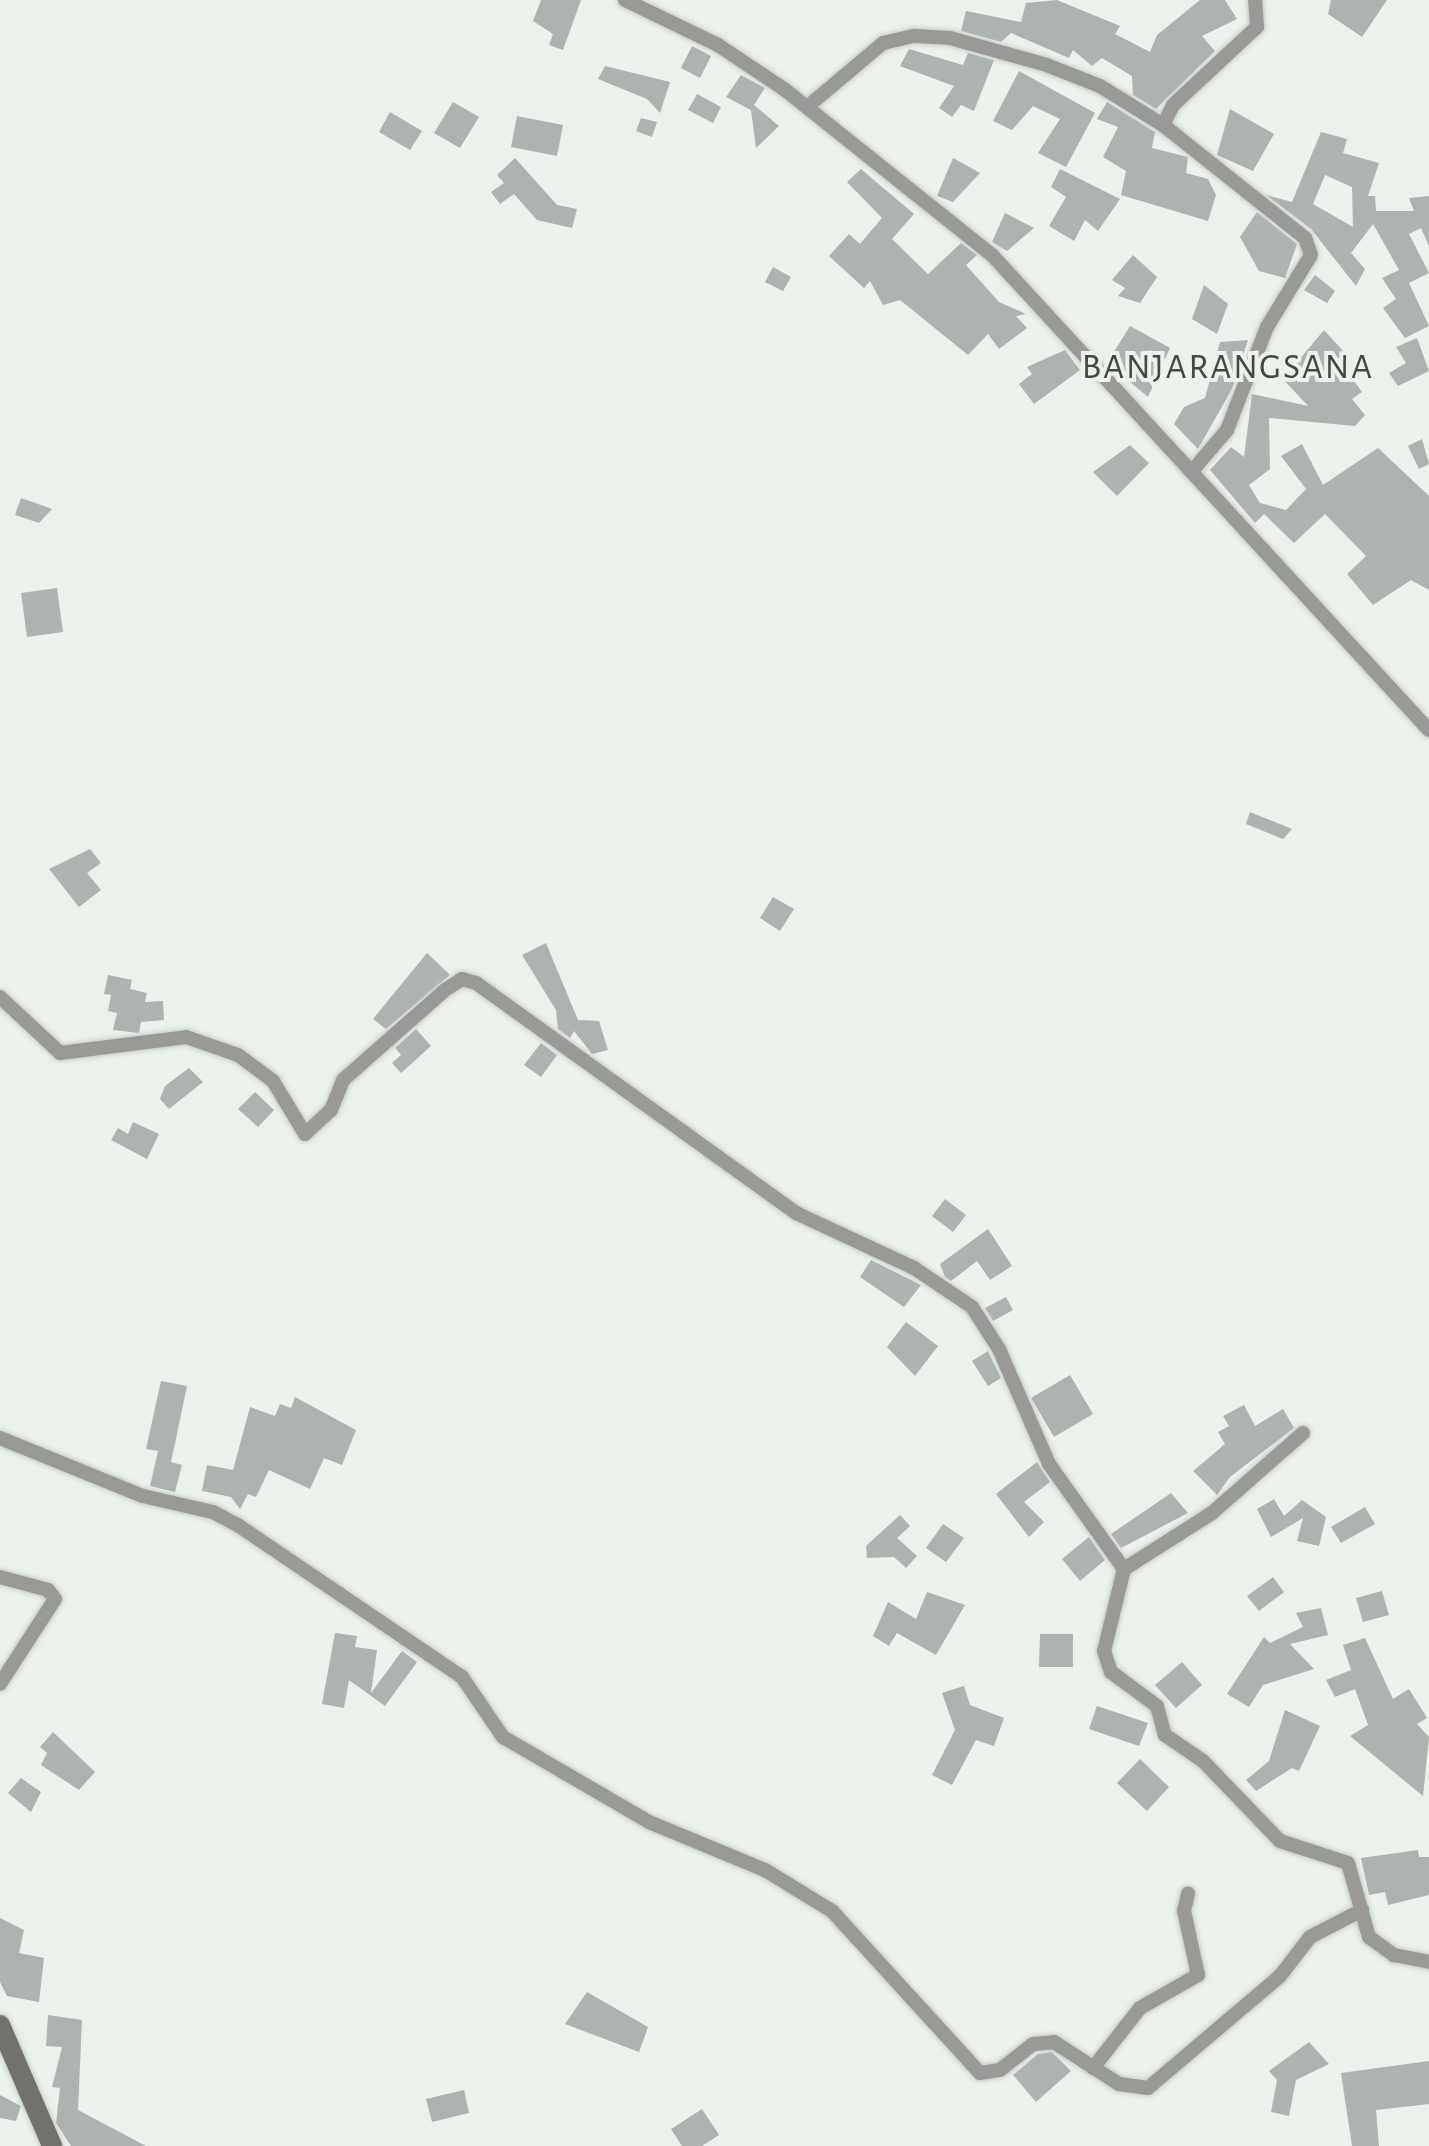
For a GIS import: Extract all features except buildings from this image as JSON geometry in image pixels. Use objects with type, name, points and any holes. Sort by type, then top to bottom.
[{"type":"street","points":[[625,0],[718,45],[807,107],[992,255],[1429,730]]},
{"type":"street","points":[[1163,125],[1183,94],[1257,27],[1255,0]]},
{"type":"street","points":[[807,107],[883,43],[914,36],[950,38],[1044,64],[1100,86],[1163,125],[1238,179],[1311,248],[1267,327],[1227,430],[1192,471]]},
{"type":"street","points":[[0,997],[60,1053],[186,1037],[238,1055],[273,1081],[305,1134],[331,1110],[343,1080],[462,979],[476,983],[796,1213],[914,1268],[972,1307],[999,1349],[1049,1464],[1124,1569]]},
{"type":"street","points":[[1303,1433],[1212,1513],[1124,1569],[1104,1644],[1111,1672],[1157,1706],[1165,1735],[1203,1761],[1280,1841],[1348,1863],[1369,1937],[1380,1948],[1429,1962]]},
{"type":"street","points":[[0,1438],[143,1496],[213,1512],[239,1526],[462,1677],[503,1737],[649,1822],[765,1870],[832,1911],[980,2073],[1000,2070],[1033,2044],[1054,2042],[1131,2088],[1154,2084],[1172,2061],[1280,1976],[1310,1937],[1362,1910]]},
{"type":"street","points":[[0,1577],[48,1590],[55,1599],[0,1684]]},
{"type":"street","points":[[1093,2068],[1140,2008],[1198,1975],[1184,1911],[1188,1893]]},
{"type":"street","points":[[0,2025],[52,2146]]},
{"type":"district","name":"BANJARANGSANA","points":[[1228,368]]}]
